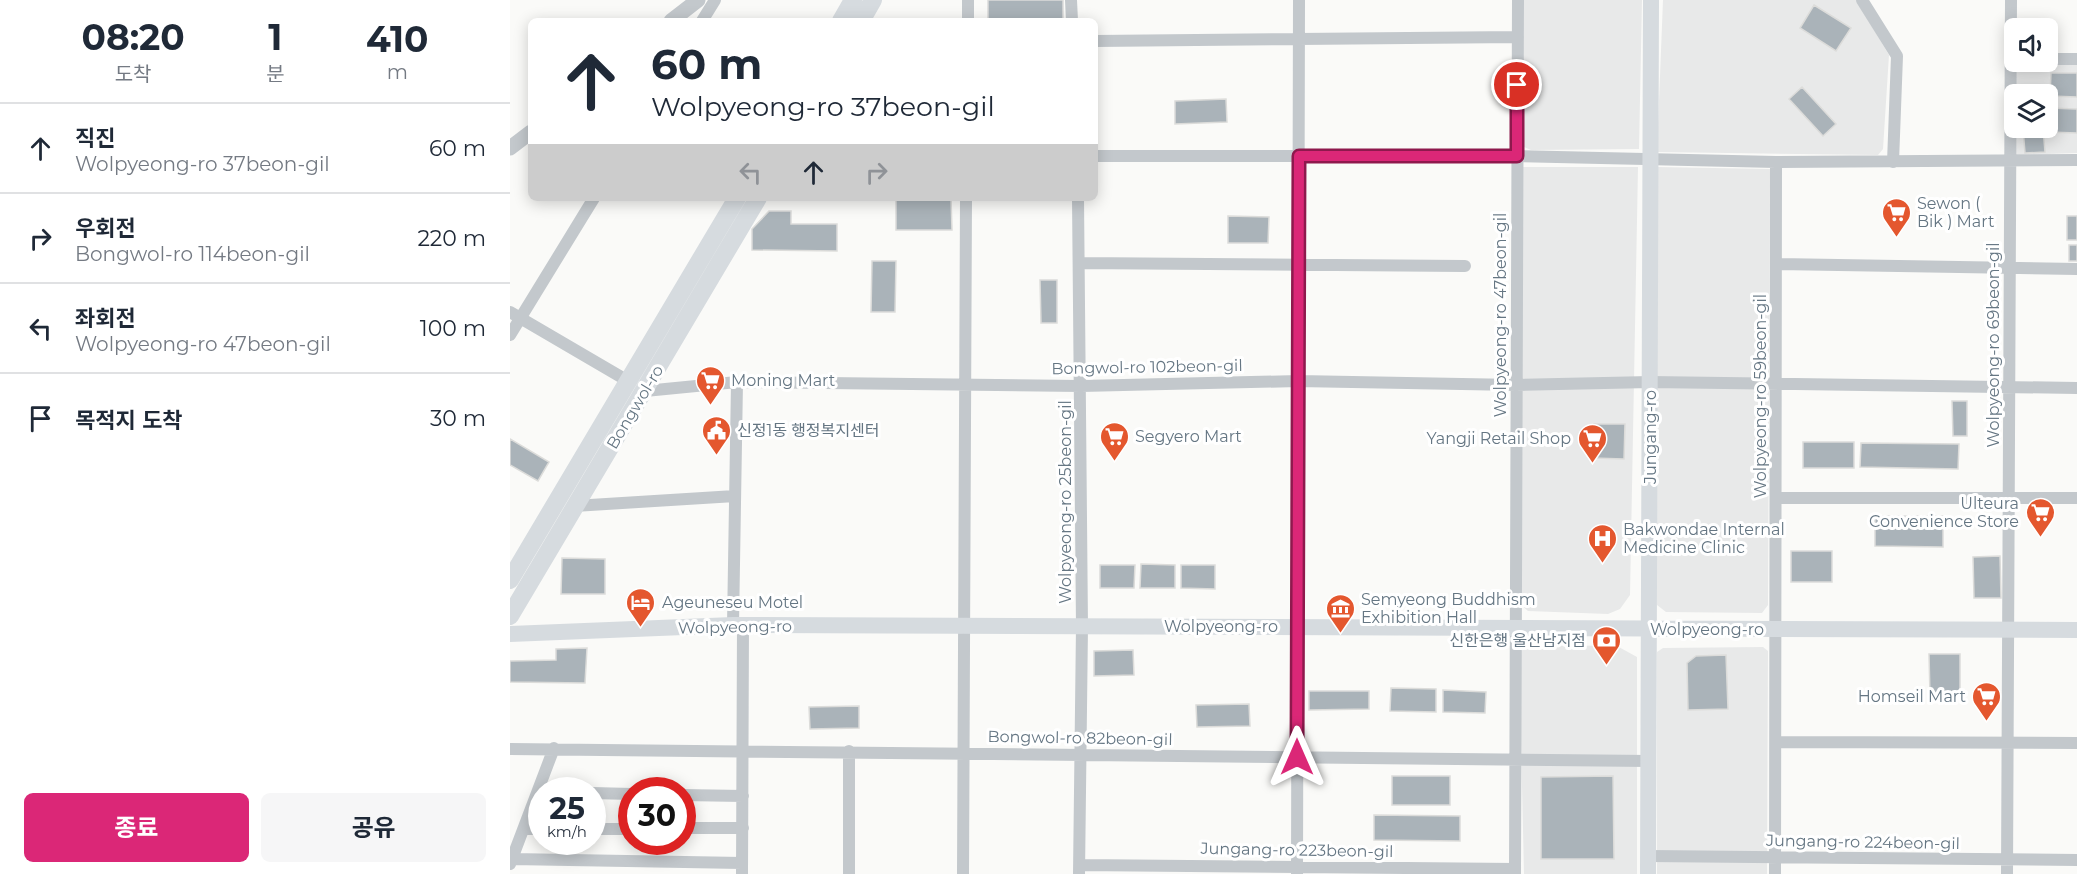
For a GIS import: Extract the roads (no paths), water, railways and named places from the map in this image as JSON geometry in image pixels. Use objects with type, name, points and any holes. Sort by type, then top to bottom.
[{"type":"main road","points":[[843,18],[853,0]]},
{"type":"main road","points":[[863,18],[873,0]]},
{"type":"main road","name":"Jungang-ro","points":[[1648,874],[1651,0]]},
{"type":"main road","points":[[510,580],[735,201]]},
{"type":"main road","name":"Bongwol-ro","points":[[510,616],[756,201]]},
{"type":"main road","points":[[654,338],[640,367],[642,378],[652,374],[671,347]]},
{"type":"main road","name":"Wolpyeong-ro","points":[[510,634],[738,626],[2077,630]]},
{"type":"street","points":[[675,18],[698,0]]},
{"type":"street","points":[[704,18],[715,0]]},
{"type":"street","points":[[968,0],[968,18]]},
{"type":"street","points":[[1071,0],[1072,18]]},
{"type":"street","points":[[1297,870],[1299,0]]},
{"type":"street","name":"Wolpyeong-ro 47beon-gil","points":[[1515,871],[1518,0]]},
{"type":"street","points":[[1862,0],[1898,56],[1893,162]]},
{"type":"street","name":"Wolpyeong-ro 69beon-gil","points":[[2010,0],[2011,18]]},
{"type":"street","points":[[1098,41],[1299,37],[1518,37]]},
{"type":"street","points":[[2058,59],[2077,59]]},
{"type":"street","name":"Wolpyeong-ro 69beon-gil","points":[[2007,874],[2012,72]]},
{"type":"street","points":[[510,148],[528,134]]},
{"type":"street","points":[[1098,156],[1517,156],[1776,162],[2077,160]]},
{"type":"street","name":"Wolpyeong-ro 59beon-gil","points":[[1775,874],[1778,264],[1776,162]]},
{"type":"street","points":[[510,335],[515,315],[592,201]]},
{"type":"street","points":[[963,874],[966,201]]},
{"type":"street","name":"Wolpyeong-ro 25beon-gil","points":[[1078,201],[1082,386],[1079,869]]},
{"type":"street","points":[[1079,263],[1465,266]]},
{"type":"street","points":[[1778,264],[2077,269]]},
{"type":"street","points":[[515,315],[628,381]]},
{"type":"street","name":"Bongwol-ro 102beon-gil","points":[[645,391],[737,382],[1082,386],[1298,381],[1516,385],[1650,382],[2077,388]]},
{"type":"street","points":[[528,819],[511,861],[742,869],[743,750],[735,496],[737,382]]},
{"type":"street","points":[[574,506],[735,496]]},
{"type":"street","points":[[1776,498],[2077,498]]},
{"type":"street","points":[[1776,742],[2077,743]]},
{"type":"street","points":[[544,777],[554,748]]},
{"type":"street","name":"Bongwol-ro 82beon-gil","points":[[510,749],[1649,761]]},
{"type":"street","points":[[849,751],[849,874]]},
{"type":"street","points":[[696,795],[743,796]]},
{"type":"street","points":[[696,828],[743,828]]},
{"type":"street","name":"Jungang-ro 224beon-gil","points":[[1648,856],[2077,860]]},
{"type":"street","name":"Jungang-ro 223beon-gil","points":[[1079,869],[1515,871]]},
{"type":"place","name":"Sewon ( Bik ) Mart","points":[[1896,238]]},
{"type":"place","name":"Moning Mart","points":[[710,406]]},
{"type":"place","name":"신정1동 행정복지센터","points":[[716,456]]},
{"type":"place","name":"Segyero Mart","points":[[1114,462]]},
{"type":"place","name":"Yangji Retail Shop","points":[[1592,464]]},
{"type":"place","name":"Ulteura Convenience Store","points":[[2040,538]]},
{"type":"place","name":"Bakwondae Internal Medicine Clinic","points":[[1602,564]]},
{"type":"place","name":"Ageuneseu Motel","points":[[641,628]]},
{"type":"place","name":"Semyeong Buddhism Exhibition Hall","points":[[1340,634]]},
{"type":"place","name":"신한은행 울산남지점","points":[[1607,666]]},
{"type":"place","name":"Homseil Mart","points":[[1987,722]]}]
